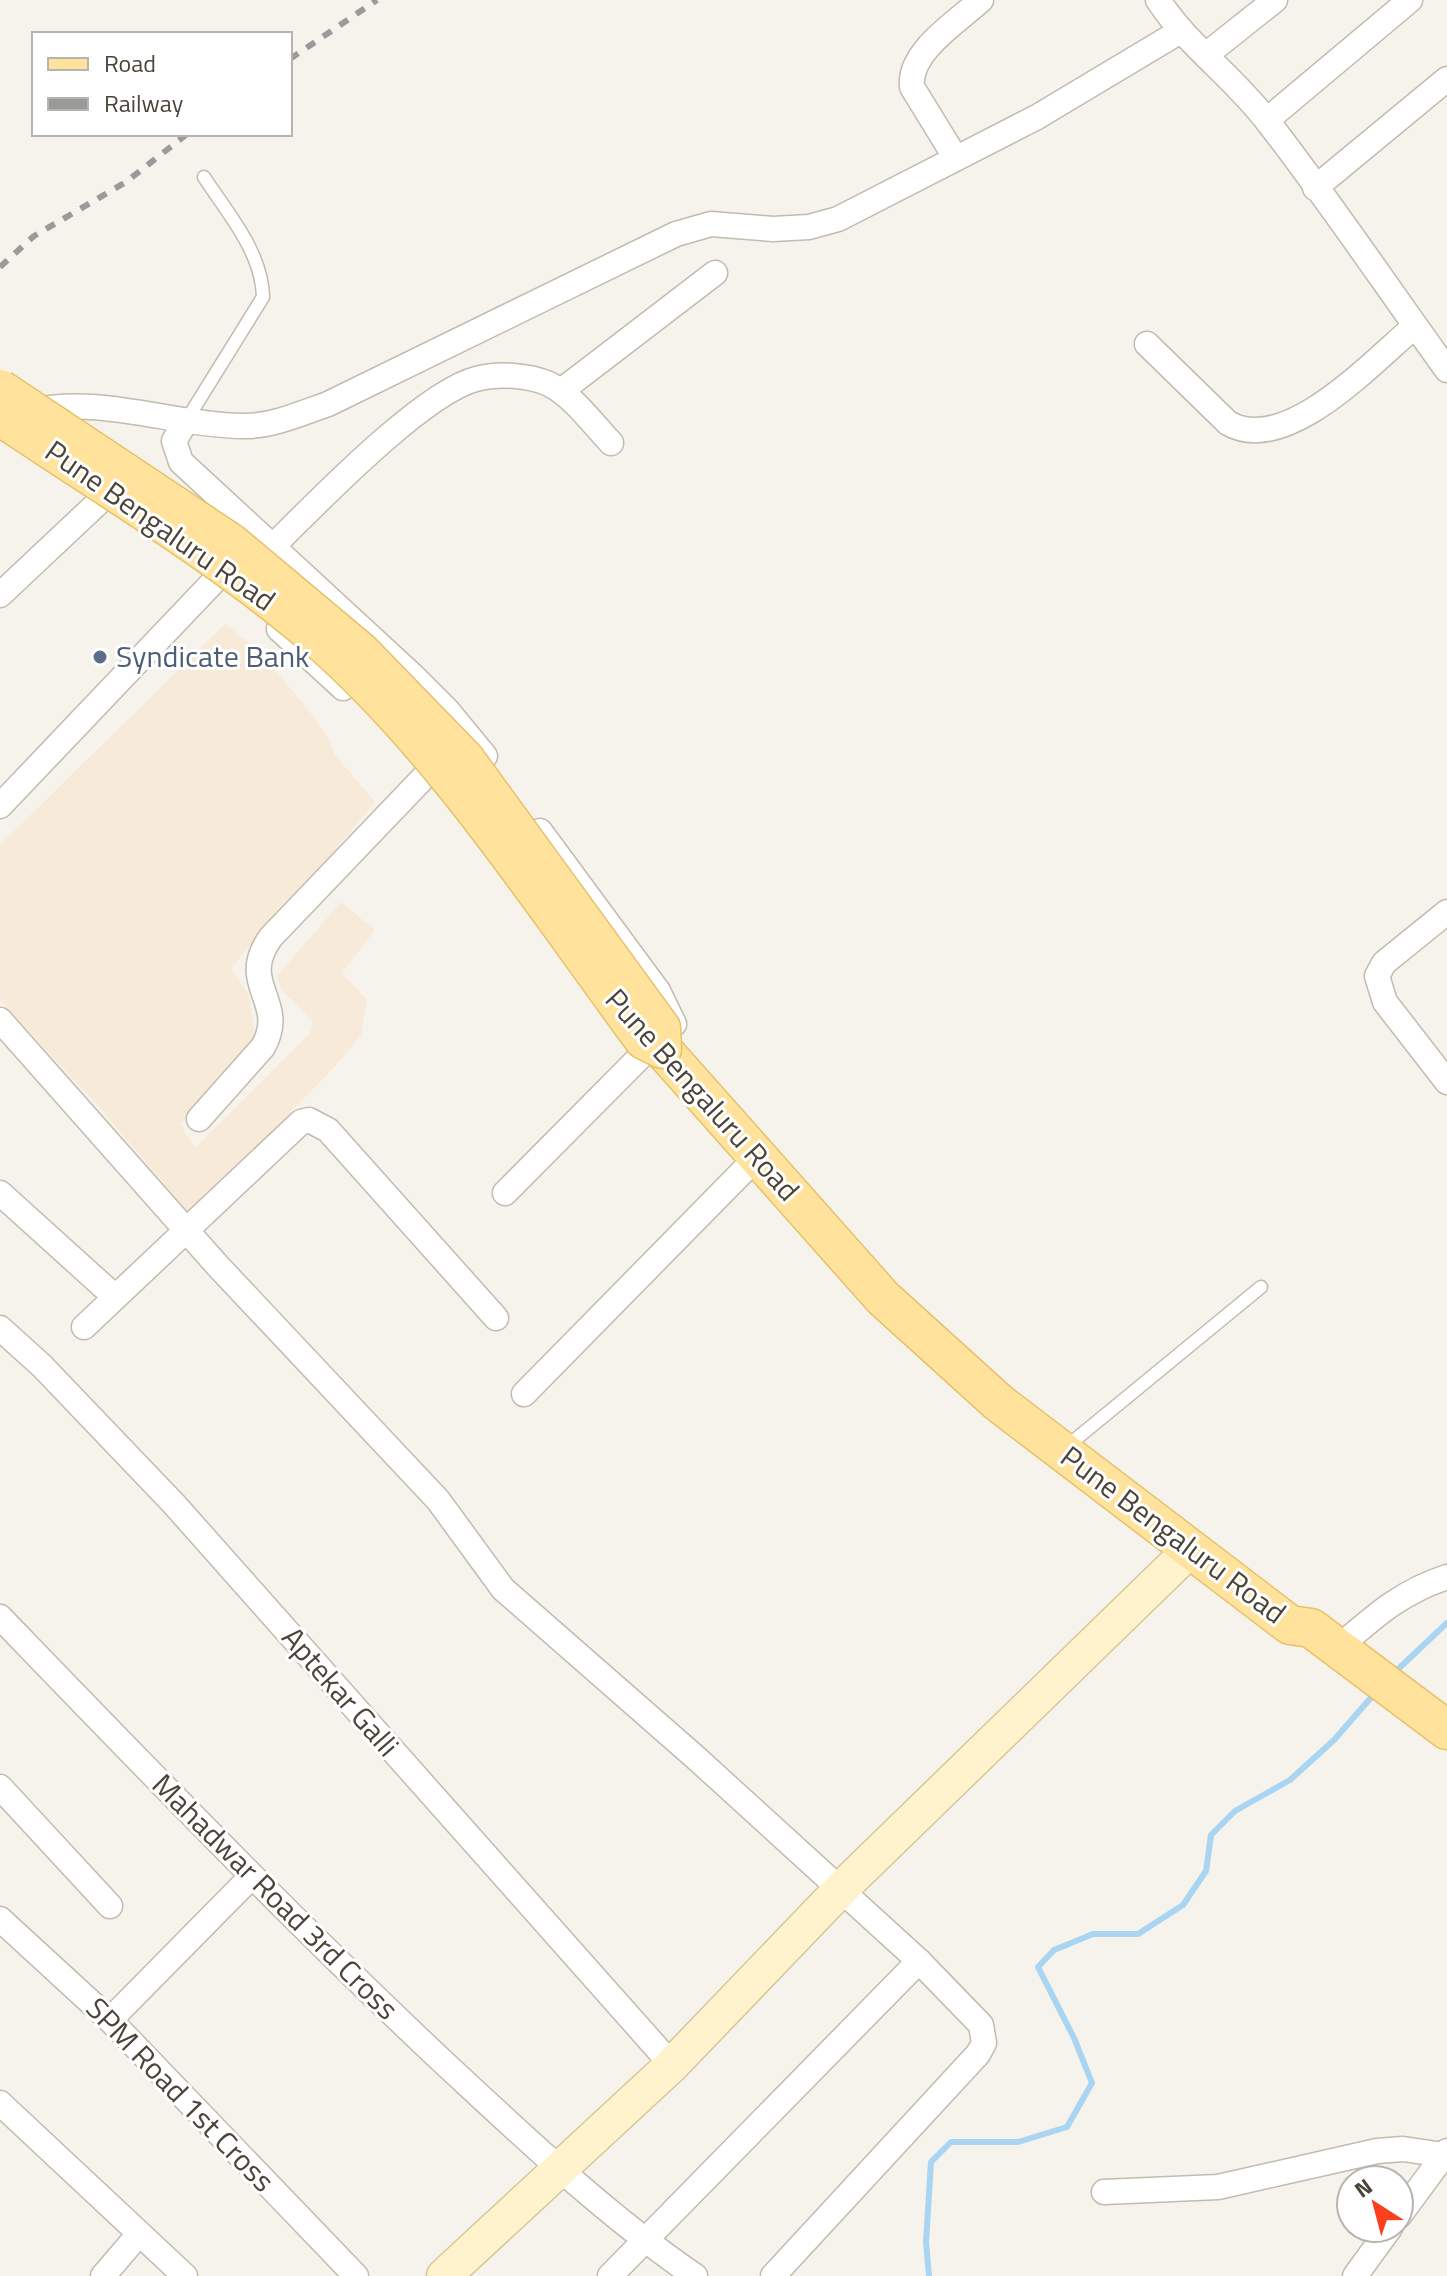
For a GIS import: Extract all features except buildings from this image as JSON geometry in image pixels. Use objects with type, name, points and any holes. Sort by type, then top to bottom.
[{"type":"main road","points":[[0,389],[231,543],[361,652],[400,690],[465,759],[661,1028],[661,1058]]},
{"type":"main road","name":"Pune Bengaluru Road","points":[[0,416],[174,531],[318,639],[407,729],[458,791],[644,1040],[757,1157],[883,1298],[999,1403],[1290,1625],[1311,1628],[1339,1647],[1360,1676],[1400,1708],[1447,1730]]},
{"type":"main road","points":[[1290,1625],[1301,1646],[1360,1676]]},
{"type":"main road","points":[[1400,1708],[1447,1756]]},
{"type":"street","points":[[955,157],[912,87],[910,73],[918,59],[981,0]]},
{"type":"street","points":[[1158,0],[1179,32],[1207,54],[1267,120],[1447,369]]},
{"type":"street","points":[[1207,54],[1275,0]]},
{"type":"street","points":[[1267,120],[1410,0]]},
{"type":"street","points":[[0,425],[14,415],[48,407],[149,414],[186,421],[247,426],[289,418],[328,404],[676,234],[711,224],[773,229],[809,227],[838,219],[1037,117],[1179,32]]},
{"type":"street","points":[[1315,188],[1447,79]]},
{"type":"street","points":[[561,391],[715,273]]},
{"type":"street","points":[[1147,344],[1228,423],[1241,431],[1266,430],[1286,426],[1317,407],[1415,326]]},
{"type":"street","points":[[273,546],[380,445],[455,388],[477,378],[502,376],[536,380],[561,391],[611,443]]},
{"type":"street","points":[[186,421],[174,441],[181,462],[448,711],[491,764],[658,991],[679,1037],[661,1058],[505,1193]]},
{"type":"street","points":[[0,438],[101,500],[217,578],[257,609],[348,693],[425,776],[620,1035],[661,1058]]},
{"type":"street","points":[[0,595],[101,500]]},
{"type":"street","points":[[0,806],[217,578]]},
{"type":"street","points":[[199,1119],[263,1047],[270,1035],[271,1018],[257,973],[257,956],[271,937],[425,776]]},
{"type":"street","points":[[1447,912],[1384,963],[1377,976],[1385,1002],[1447,1082]]},
{"type":"street","points":[[0,1020],[362,1423],[438,1500],[503,1589],[919,1961],[981,2025],[984,2043],[773,2276]]},
{"type":"street","points":[[84,1327],[301,1122],[318,1122],[496,1318]]},
{"type":"street","points":[[524,1394],[757,1157]]},
{"type":"street","points":[[0,1193],[114,1296]]},
{"type":"street","name":"Aptekar Galli","points":[[0,1328],[42,1366],[174,1504],[672,2065]]},
{"type":"street","points":[[444,2276],[672,2065],[840,1890],[1192,1548]]},
{"type":"street","points":[[1339,1647],[1391,1602],[1415,1588],[1447,1577]]},
{"type":"street","name":"Mahadwar Road 3rd Cross","points":[[0,1617],[251,1877],[558,2168],[644,2241],[695,2276]]},
{"type":"street","points":[[0,1787],[110,1906]]},
{"type":"street","points":[[110,2020],[251,1877]]},
{"type":"street","name":"SPM Road 1st Cross","points":[[0,1919],[110,2020],[356,2276]]},
{"type":"street","points":[[610,2276],[919,1961]]},
{"type":"street","points":[[0,2103],[185,2276]]},
{"type":"street","points":[[1104,2192],[1218,2187],[1377,2151],[1403,2149],[1445,2153]]},
{"type":"street","points":[[1415,2194],[1445,2153]]},
{"type":"street","points":[[103,2276],[139,2234]]},
{"type":"street","points":[[1355,2276],[1378,2244]]},
{"type":"lane","points":[[186,421],[263,297],[262,275],[254,257],[204,177]]},
{"type":"lane","points":[[1062,1451],[1261,1287]]},
{"type":"shaded area","points":[[225,624],[256,648],[306,707],[329,739],[335,755],[375,802],[302,890],[285,901],[231,969],[249,995],[255,1036],[247,1056],[180,1124],[195,1148],[310,1033],[313,1020],[282,991],[277,976],[341,902],[375,930],[342,973],[367,1000],[361,1035],[340,1061],[191,1216],[102,1110],[0,1000],[0,845]]},
{"type":"waterway","points":[[1394,1673],[1447,1623]]},
{"type":"waterway","points":[[929,2276],[926,2242],[931,2162],[951,2142],[1018,2142],[1067,2127],[1092,2083],[1074,2038],[1038,1967],[1054,1950],[1093,1934],[1138,1934],[1183,1905],[1206,1871],[1211,1835],[1235,1811],[1290,1780],[1334,1740],[1375,1693]]},
{"type":"railway","points":[[292,58],[377,0]]},
{"type":"railway","points":[[0,267],[34,236],[126,182],[184,136]]},
{"type":"place","name":"Syndicate Bank","points":[[100,657]]}]
